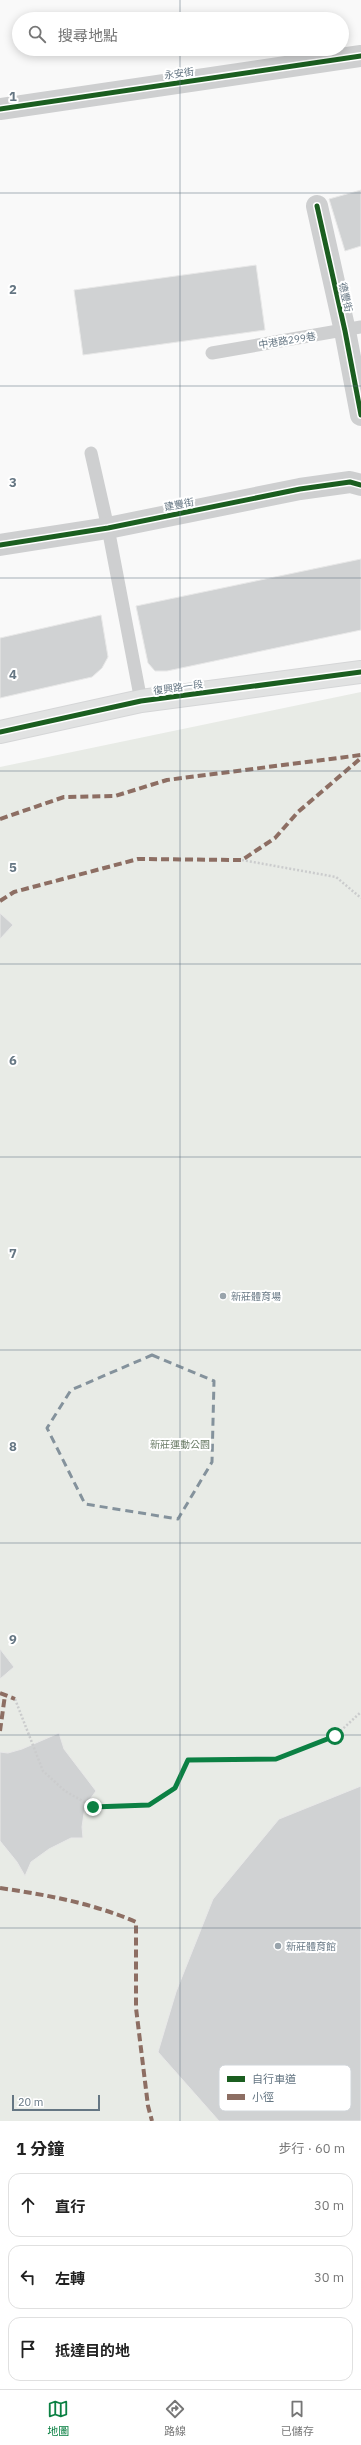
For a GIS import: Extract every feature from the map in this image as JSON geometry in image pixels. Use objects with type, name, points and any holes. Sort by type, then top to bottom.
[{"type":"street","name":"永安街","points":[[0,109],[361,56]]},
{"type":"street","name":"德豐街","points":[[317,206],[353,329],[361,415]]},
{"type":"street","name":"建豐街","points":[[0,545],[108,528],[300,489],[350,482],[361,485]]},
{"type":"street","name":"復興路一段","points":[[0,732],[141,701],[361,672]]},
{"type":"lane","name":"中港路299巷","points":[[212,353],[353,329]]},
{"type":"lane","points":[[91,453],[108,528],[141,701]]},
{"type":"path","points":[[242,860],[336,876],[361,898]]},
{"type":"path","points":[[15,1698],[43,1772],[65,1791],[93,1807],[149,1805],[175,1788],[188,1760],[276,1759],[335,1736],[361,1712]]},
{"type":"highlighted area","points":[[152,1355],[214,1381],[212,1462],[178,1519],[85,1504],[47,1428],[71,1390]]},
{"type":"green space","name":"新莊運動公園","points":[[361,692],[361,2121],[0,2121],[0,767]]},
{"type":"building","points":[[361,190],[361,246],[345,251],[329,199]]},
{"type":"building","points":[[256,265],[265,330],[83,355],[74,290]]},
{"type":"building","points":[[361,559],[361,630],[167,671],[155,671],[148,663],[136,606]]},
{"type":"building","points":[[101,615],[108,657],[102,668],[92,677],[0,698],[0,638]]},
{"type":"building","points":[[0,913],[13,925],[0,939]]},
{"type":"building","points":[[0,1649],[14,1667],[0,1679]]},
{"type":"building","points":[[59,1733],[64,1749],[96,1791],[85,1806],[82,1827],[83,1838],[71,1838],[49,1849],[31,1862],[25,1876],[17,1862],[0,1841],[0,1752],[8,1753],[22,1749]]},
{"type":"building","name":"新莊體育館","points":[[361,1786],[361,2121],[219,2121],[158,2052],[176,1992],[213,1899],[279,1819]]},
{"type":"marked path","points":[[0,819],[64,797],[115,796],[167,780],[361,755]]},
{"type":"marked path","points":[[0,901],[14,892],[138,859],[242,860],[275,838],[298,812],[361,758]]},
{"type":"marked path","points":[[0,1693],[15,1699]]},
{"type":"marked path","points":[[0,1731],[5,1695]]},
{"type":"marked path","points":[[0,1888],[69,1900],[119,1915],[136,1922],[136,2008],[148,2106],[152,2121]]},
{"type":"cycle path","points":[[0,109],[361,56]]},
{"type":"cycle path","points":[[317,206],[345,331],[361,415]]},
{"type":"cycle path","points":[[0,545],[108,528],[300,489],[350,482],[361,485]]},
{"type":"cycle path","points":[[0,732],[141,701],[361,672]]},
{"type":"place","name":"新莊體育場","points":[[223,1296]]},
{"type":"place","name":"新莊體育館","points":[[278,1946]]},
{"type":"route","points":[[93,1807],[149,1805],[175,1788],[188,1760],[276,1759],[335,1736]]}]
